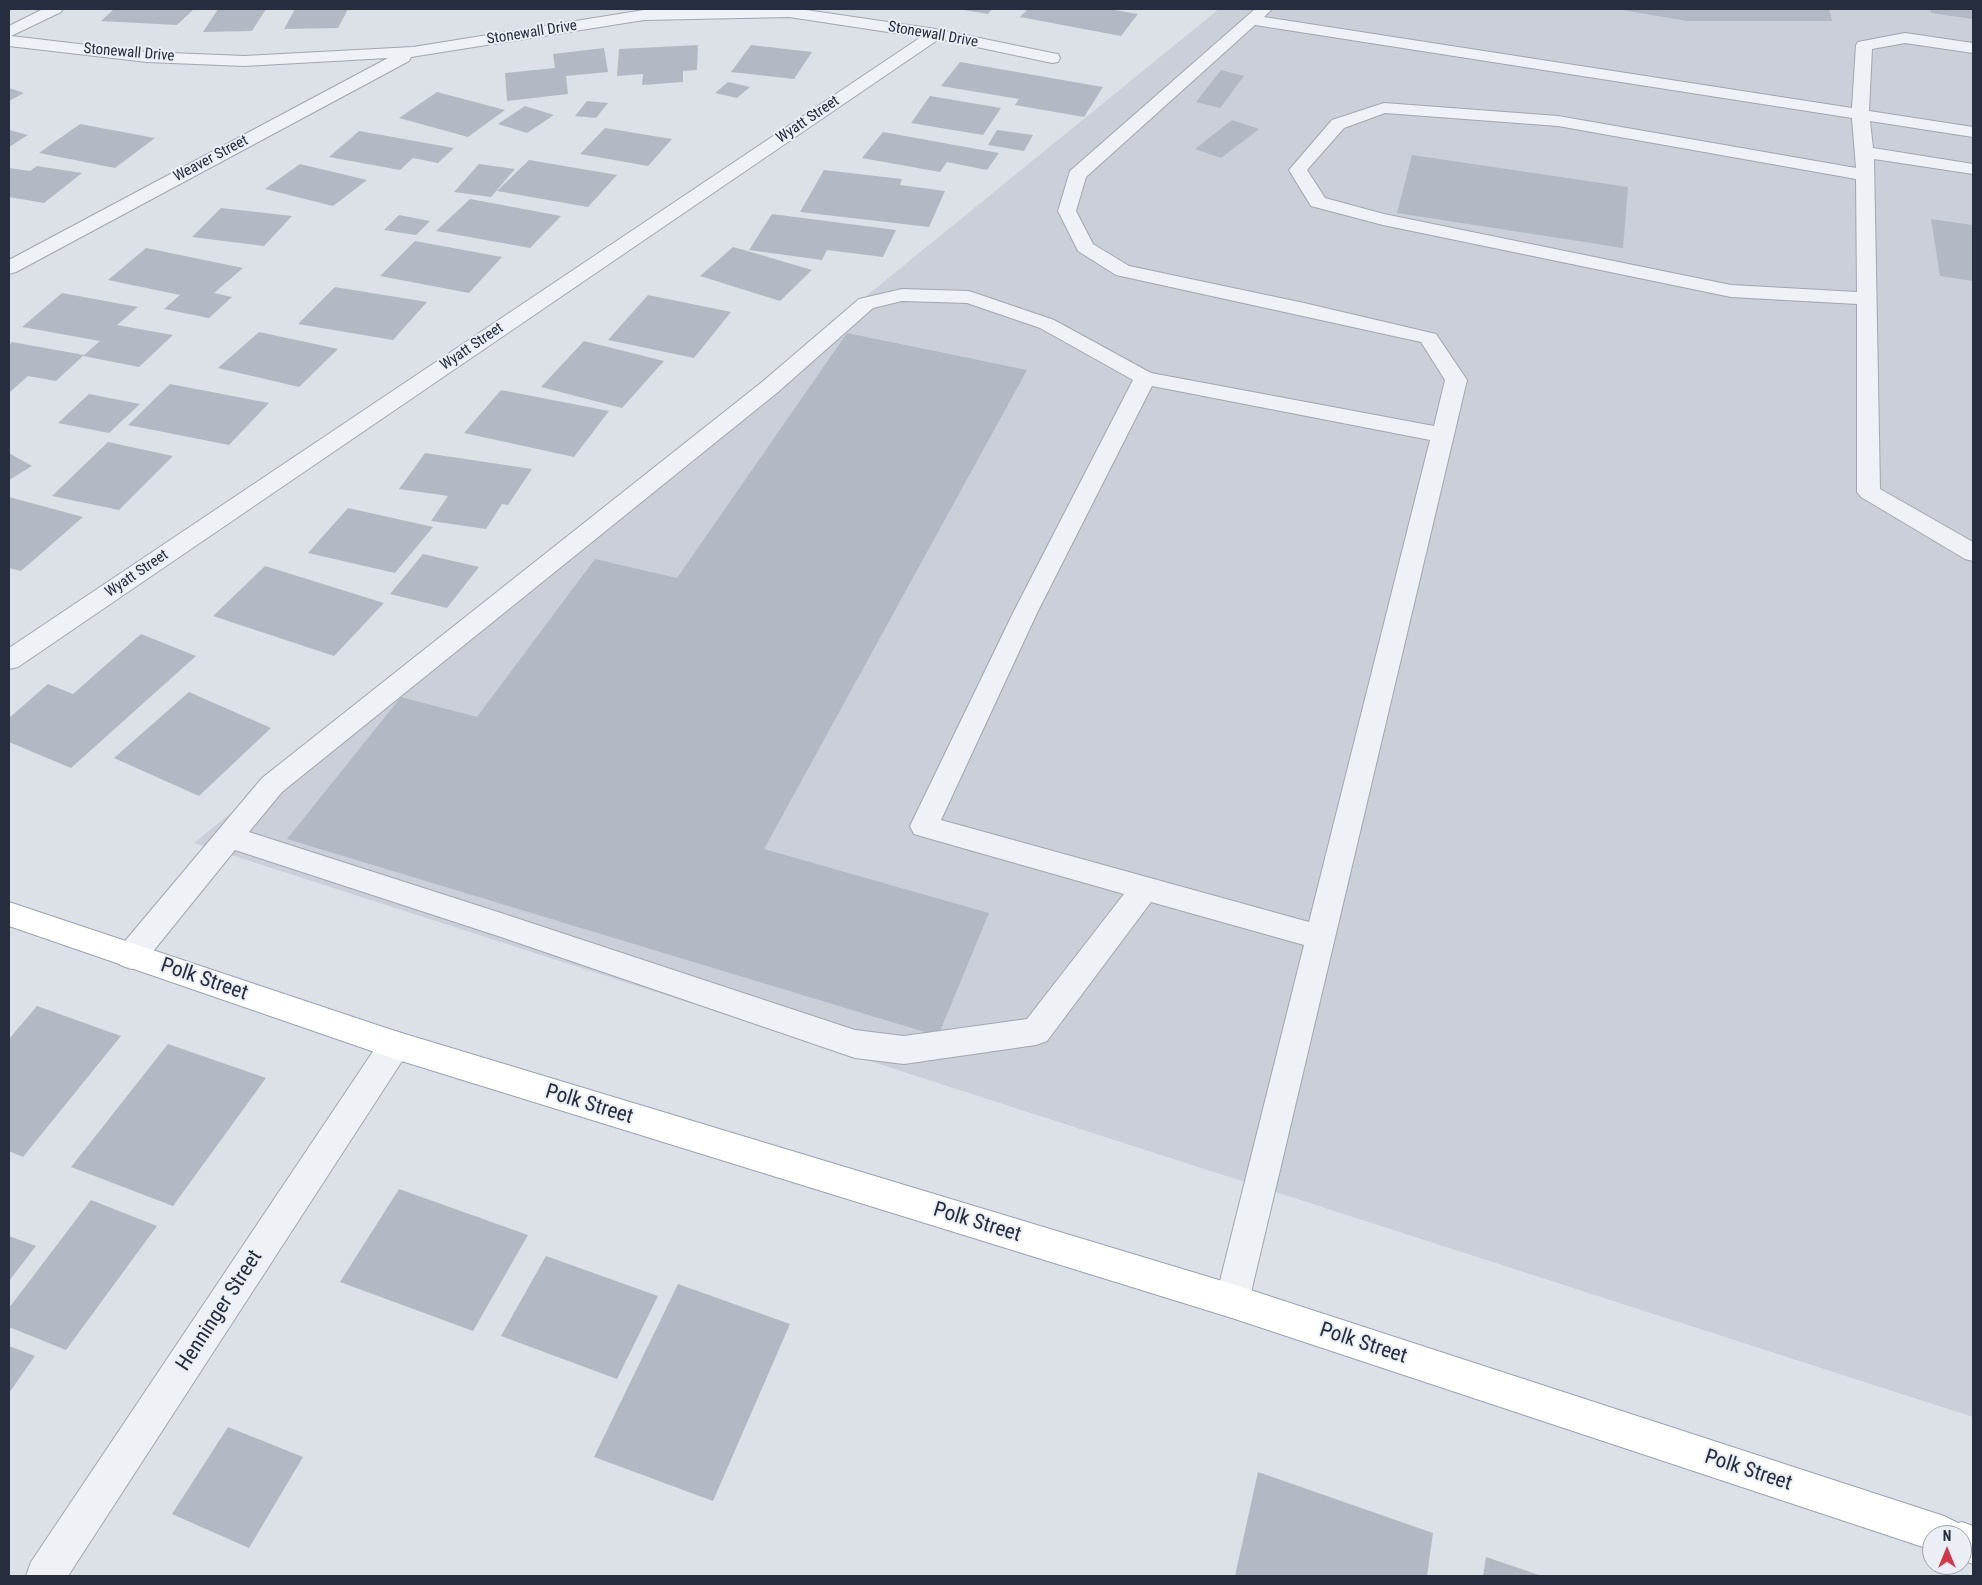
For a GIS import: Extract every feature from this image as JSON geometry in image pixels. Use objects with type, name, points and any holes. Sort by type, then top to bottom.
[{"type":"main road","name":"Polk Street","points":[[9,914],[395,1045],[1232,1301],[1922,1528]]},
{"type":"street","points":[[9,32],[55,9]]},
{"type":"street","name":"Stonewall Drive","points":[[9,41],[147,57],[244,61],[413,52],[644,16],[789,12],[936,34],[1052,58]]},
{"type":"street","points":[[1232,1301],[1456,380],[1429,338],[1304,309],[1123,271],[1085,247],[1067,211],[1077,175],[1257,14],[1973,132]]},
{"type":"street","name":"Wyatt Street","points":[[9,660],[936,34]]},
{"type":"street","points":[[1973,48],[1905,38],[1864,46],[1860,114],[1865,152],[1869,492],[1973,553]]},
{"type":"street","name":"Weaver Street","points":[[9,268],[413,52]]},
{"type":"street","points":[[1865,175],[1558,121],[1384,108],[1338,124],[1298,170],[1318,202],[1383,219],[1731,290],[1867,298]]},
{"type":"street","points":[[1865,152],[1973,169]]},
{"type":"street","points":[[131,956],[272,785],[770,387],[866,303],[902,294],[969,297],[1047,324],[1145,378],[1443,435]]},
{"type":"street","points":[[1145,378],[1025,613],[924,826],[1321,938]]},
{"type":"street","points":[[229,837],[501,925],[855,1044],[904,1050],[1036,1031],[1145,888]]},
{"type":"street","name":"Henninger Street","points":[[45,1576],[395,1045]]},
{"type":"shaded area","points":[[1219,9],[1973,9],[1973,1417],[194,843]]},
{"type":"building","points":[[114,9],[194,9],[177,25],[101,21]]},
{"type":"building","points":[[218,9],[266,9],[252,31],[203,32]]},
{"type":"building","points":[[295,9],[348,9],[338,28],[284,29]]},
{"type":"building","points":[[958,9],[992,9],[988,14]]},
{"type":"building","points":[[1028,9],[1108,9],[1138,14],[1121,36],[1020,17]]},
{"type":"building","points":[[1616,9],[1829,9],[1832,21],[1687,21]]},
{"type":"building","points":[[1930,9],[1973,9],[1973,19],[1931,13]]},
{"type":"building","points":[[698,45],[697,70],[683,71],[683,82],[642,85],[643,74],[617,76],[619,49]]},
{"type":"building","points":[[751,45],[812,52],[794,79],[731,72]]},
{"type":"building","points":[[604,48],[608,72],[566,76],[568,94],[507,101],[505,73],[555,68],[553,54]]},
{"type":"building","points":[[960,62],[1103,87],[1084,117],[1015,105],[1019,99],[941,86]]},
{"type":"building","points":[[1221,70],[1244,76],[1220,108],[1196,102]]},
{"type":"building","points":[[728,82],[750,87],[737,98],[715,93]]},
{"type":"building","points":[[9,88],[24,93],[9,101]]},
{"type":"building","points":[[437,92],[505,110],[468,137],[399,118]]},
{"type":"building","points":[[930,96],[1001,108],[983,135],[911,123]]},
{"type":"building","points":[[587,101],[608,103],[596,118],[575,116]]},
{"type":"building","points":[[525,106],[554,115],[527,133],[498,124]]},
{"type":"building","points":[[1232,120],[1259,129],[1221,158],[1195,149]]},
{"type":"building","points":[[80,124],[155,138],[115,168],[39,153]]},
{"type":"building","points":[[605,128],[672,139],[648,166],[580,154]]},
{"type":"building","points":[[9,130],[28,135],[9,147]]},
{"type":"building","points":[[997,130],[1033,135],[1024,151],[988,145]]},
{"type":"building","points":[[359,131],[454,148],[438,163],[413,158],[400,170],[329,157]]},
{"type":"building","points":[[883,132],[999,153],[987,170],[947,162],[940,172],[862,158]]},
{"type":"building","points":[[1412,155],[1628,187],[1623,248],[1397,213]]},
{"type":"building","points":[[529,160],[617,175],[588,207],[497,191]]},
{"type":"building","points":[[300,164],[367,180],[333,206],[265,189]]},
{"type":"building","points":[[479,164],[515,169],[491,197],[454,192]]},
{"type":"building","points":[[37,166],[82,173],[44,203],[9,197],[9,168],[30,171]]},
{"type":"building","points":[[824,170],[902,179],[900,185],[945,191],[929,227],[800,212]]},
{"type":"building","points":[[470,199],[561,216],[530,248],[436,231]]},
{"type":"building","points":[[221,208],[292,216],[264,246],[192,237]]},
{"type":"building","points":[[772,214],[896,230],[883,257],[827,250],[822,260],[749,250]]},
{"type":"building","points":[[399,215],[430,221],[416,235],[384,230]]},
{"type":"building","points":[[1931,219],[1973,225],[1973,281],[1940,276]]},
{"type":"building","points":[[415,241],[502,257],[469,293],[380,276]]},
{"type":"building","points":[[733,247],[812,270],[780,301],[700,276]]},
{"type":"building","points":[[146,248],[243,268],[214,293],[232,297],[209,318],[164,309],[180,295],[108,280]]},
{"type":"building","points":[[335,287],[427,302],[393,340],[298,324]]},
{"type":"building","points":[[62,293],[138,307],[117,325],[173,335],[139,367],[83,356],[100,341],[22,327]]},
{"type":"building","points":[[648,295],[731,312],[694,358],[608,340]]},
{"type":"building","points":[[259,332],[338,349],[299,387],[218,368]]},
{"type":"building","points":[[847,333],[1027,370],[764,849],[989,913],[938,1036],[287,839],[401,697],[477,717],[595,559],[677,578]]},
{"type":"building","points":[[584,341],[664,361],[622,408],[541,387]]},
{"type":"building","points":[[12,342],[84,355],[56,381],[28,376],[9,393],[9,345]]},
{"type":"building","points":[[170,384],[269,403],[229,445],[128,425]]},
{"type":"building","points":[[501,390],[609,411],[574,457],[464,433]]},
{"type":"building","points":[[89,394],[140,404],[109,433],[58,423]]},
{"type":"building","points":[[108,442],[173,456],[119,510],[52,496]]},
{"type":"building","points":[[9,453],[32,466],[9,480]]},
{"type":"building","points":[[425,453],[532,469],[508,505],[502,504],[486,529],[431,521],[448,496],[399,489]]},
{"type":"building","points":[[9,497],[83,517],[21,571],[9,568]]},
{"type":"building","points":[[348,508],[433,527],[395,573],[308,553]]},
{"type":"building","points":[[423,554],[479,567],[447,608],[390,594]]},
{"type":"building","points":[[265,566],[384,603],[334,656],[213,616]]},
{"type":"building","points":[[141,634],[196,656],[71,768],[9,742],[9,718],[48,684],[73,694]]},
{"type":"building","points":[[189,692],[271,728],[199,796],[114,758]]},
{"type":"building","points":[[37,1006],[121,1036],[23,1157],[9,1151],[9,1039]]},
{"type":"building","points":[[168,1044],[266,1078],[173,1206],[71,1167]]},
{"type":"building","points":[[399,1189],[528,1235],[473,1331],[340,1282]]},
{"type":"building","points":[[91,1200],[157,1226],[66,1350],[9,1327],[9,1308]]},
{"type":"building","points":[[9,1236],[36,1246],[9,1281]]},
{"type":"building","points":[[546,1256],[658,1296],[617,1379],[501,1336]]},
{"type":"building","points":[[678,1284],[790,1324],[713,1501],[594,1457]]},
{"type":"building","points":[[9,1346],[35,1356],[9,1393]]},
{"type":"building","points":[[228,1427],[303,1457],[249,1548],[172,1514]]},
{"type":"building","points":[[1258,1472],[1433,1533],[1427,1576],[1235,1576]]},
{"type":"building","points":[[1486,1557],[1542,1576],[1483,1576]]}]
